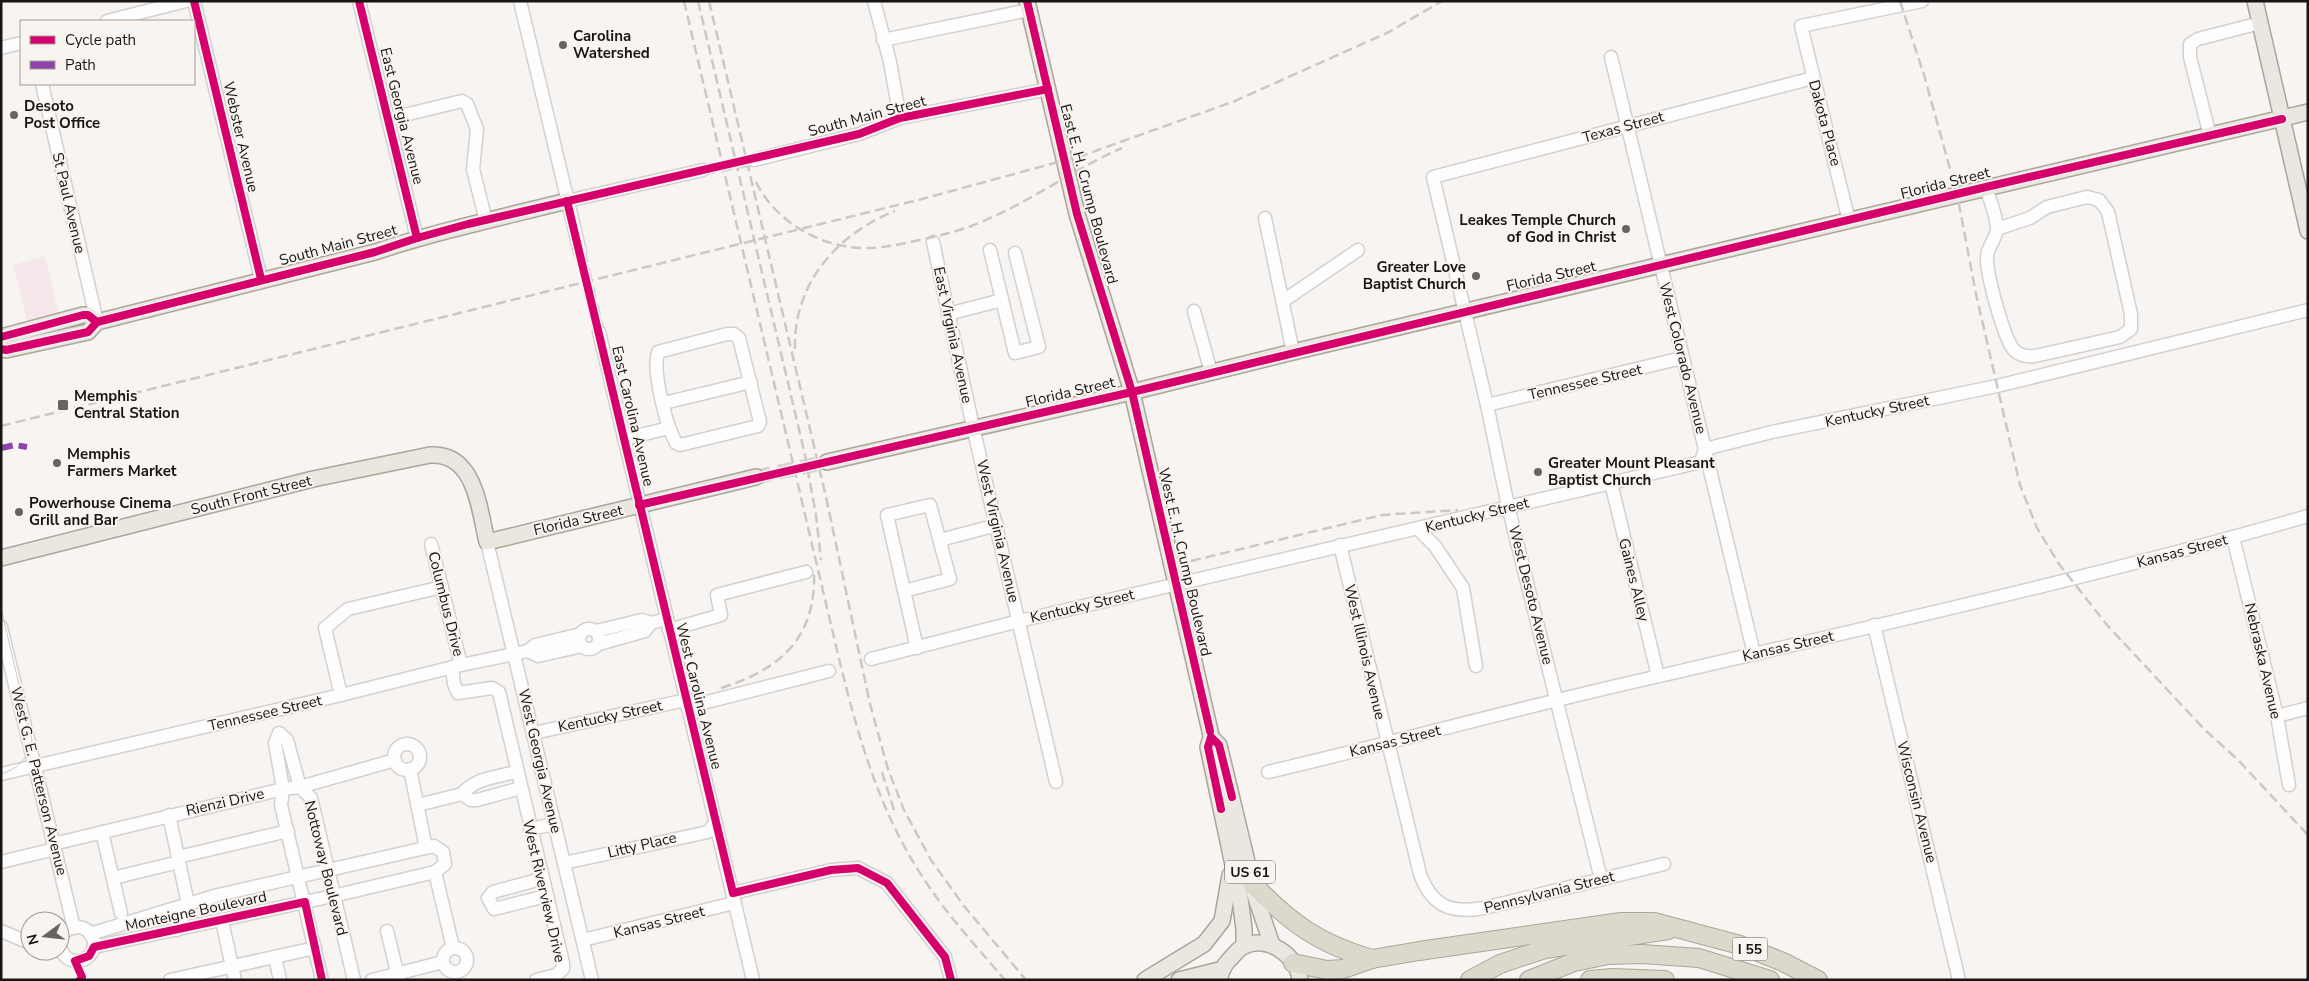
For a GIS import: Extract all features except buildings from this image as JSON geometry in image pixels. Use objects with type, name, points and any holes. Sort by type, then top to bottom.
[{"type":"highway","points":[[1252,883],[1280,912],[1301,927],[1344,950],[1372,959]]},
{"type":"highway","points":[[1294,963],[1327,970],[1343,968],[1372,959],[1621,922],[1654,922],[1678,929]]},
{"type":"highway","name":"I 55","points":[[1470,980],[1500,964],[1545,949],[1678,929],[1740,946],[1783,962],[1818,980]]},
{"type":"highway","name":"I 55","points":[[1529,980],[1574,962],[1608,955],[1642,954],[1699,958],[1770,980]]},
{"type":"highway","points":[[1590,980],[1612,978],[1665,980]]},
{"type":"main road","points":[[2254,1],[2308,231]]},
{"type":"main road","name":"East E. H. Crump Boulevard","points":[[1028,6],[1077,214],[1132,392]]},
{"type":"main road","name":"Florida Street","points":[[828,462],[973,427],[1132,392],[1464,311],[2308,112]]},
{"type":"main road","name":"South Main Street","points":[[1,349],[6,350],[87,332],[97,322],[261,279],[375,252],[417,238],[568,201]]},
{"type":"main road","name":"South Main Street","points":[[1,337],[83,315],[97,322]]},
{"type":"main road","name":"West E. H. Crump Boulevard","points":[[1132,392],[1211,738],[1208,747],[1240,898],[1244,946]]},
{"type":"main road","name":"South Front Street","points":[[1,558],[313,479],[430,455],[443,455],[454,460],[468,474],[487,542]]},
{"type":"main road","name":"Florida Street","points":[[487,542],[756,478]]},
{"type":"main road","name":"West E. H. Crump Boulevard","points":[[1211,738],[1219,745],[1252,883],[1272,945]]},
{"type":"main road","points":[[1145,980],[1204,944],[1222,922],[1228,897],[1231,861]]},
{"type":"main road","points":[[1179,980],[1222,975],[1226,964],[1244,946],[1264,943],[1272,945],[1290,958],[1299,971],[1300,980]]},
{"type":"street","points":[[111,20],[186,1]]},
{"type":"street","name":"Webster Avenue","points":[[194,1],[261,279]]},
{"type":"street","name":"East Georgia Avenue","points":[[359,1],[417,238]]},
{"type":"street","points":[[520,1],[580,252]]},
{"type":"street","points":[[874,1],[890,62],[900,118]]},
{"type":"street","name":"Dakota Place","points":[[1849,220],[1801,26],[1922,1]]},
{"type":"street","points":[[883,40],[1028,6]]},
{"type":"street","points":[[2210,136],[2189,47],[2191,43],[2198,39],[2260,23]]},
{"type":"street","points":[[1,48],[20,43]]},
{"type":"street","name":"West Colorado Avenue","points":[[1611,58],[1754,654]]},
{"type":"street","name":"Texas Street","points":[[1433,177],[1813,78]]},
{"type":"street","name":"St Paul Avenue","points":[[42,85],[97,322]]},
{"type":"street","name":"South Main Street","points":[[754,160],[859,134],[900,118],[1048,89]]},
{"type":"street","points":[[388,119],[462,101],[467,104],[476,129],[474,171],[486,221]]},
{"type":"street","name":"South Main Street","points":[[568,201],[703,170]]},
{"type":"street","name":"West Desoto Avenue","points":[[1433,177],[1449,238],[1508,506],[1601,879]]},
{"type":"street","points":[[1986,187],[1997,229],[1988,248],[1987,259],[2005,336],[2015,352],[2025,357],[2035,356],[2120,337],[2131,329],[2131,314],[2108,212],[2099,200],[2087,198],[2047,207],[2030,218],[1997,229]]},
{"type":"street","points":[[1265,218],[1293,352]]},
{"type":"street","name":"East Virginia Avenue","points":[[933,242],[973,427]]},
{"type":"street","points":[[990,250],[1015,353],[1039,347],[1015,253]]},
{"type":"street","points":[[1283,301],[1358,250]]},
{"type":"street","points":[[948,314],[1002,300]]},
{"type":"street","points":[[1194,310],[1211,372]]},
{"type":"street","name":"Kentucky Street","points":[[871,659],[1019,621],[1701,462],[1705,449],[1772,432],[1997,386],[2308,310]]},
{"type":"street","name":"East Carolina Avenue","points":[[599,332],[639,506]]},
{"type":"street","points":[[734,334],[739,338],[751,382],[760,418],[758,426],[680,444],[676,443],[669,428],[656,359],[658,352],[734,334]]},
{"type":"street","name":"Tennessee Street","points":[[1487,405],[1682,358]]},
{"type":"street","points":[[664,403],[751,382]]},
{"type":"street","name":"West Virginia Avenue","points":[[973,427],[1056,782]]},
{"type":"street","points":[[624,439],[669,428]]},
{"type":"street","name":"Gaines Alley","points":[[1611,483],[1658,676]]},
{"type":"street","points":[[904,591],[950,579],[932,507],[928,504],[887,515],[913,633],[917,648]]},
{"type":"street","name":"West Carolina Avenue","points":[[639,506],[753,980]]},
{"type":"street","name":"Kansas Street","points":[[1268,772],[1387,744],[1557,700],[2067,580],[2308,516]]},
{"type":"street","points":[[940,540],[996,526]]},
{"type":"street","points":[[1418,529],[1435,546],[1463,588],[1476,666]]},
{"type":"street","name":"Nebraska Avenue","points":[[2233,537],[2277,716],[2289,785]]},
{"type":"street","name":"West Georgia Avenue","points":[[487,542],[592,980]]},
{"type":"street","name":"Columbus Drive","points":[[431,544],[442,587],[456,666],[454,684],[458,693],[492,688],[499,692],[519,782]]},
{"type":"street","name":"West Illinois Avenue","points":[[1340,545],[1420,874],[1436,900]]},
{"type":"street","points":[[651,623],[645,631],[599,644],[590,650],[581,640],[589,629],[596,631],[642,620],[651,623],[668,624],[721,616],[717,595],[806,572]]},
{"type":"street","points":[[342,695],[325,628],[348,609],[442,587]]},
{"type":"street","name":"Wisconsin Avenue","points":[[1874,625],[1959,980]]},
{"type":"street","name":"West G. E. Patterson Avenue","points":[[2,631],[74,928]]},
{"type":"street","points":[[596,631],[600,637],[599,644]]},
{"type":"street","name":"Tennessee Street","points":[[1,774],[342,695],[456,666],[528,651],[538,656],[581,640]]},
{"type":"street","name":"Kentucky Street","points":[[534,733],[686,703],[830,671]]},
{"type":"street","points":[[2277,716],[2308,708]]},
{"type":"street","name":"Nottoway Boulevard","points":[[275,710],[280,733],[287,740],[300,788],[311,798],[354,980]]},
{"type":"street","name":"Nottoway Boulevard","points":[[280,733],[275,743],[283,789],[281,805],[322,980]]},
{"type":"street","points":[[401,746],[414,746],[420,757],[417,765],[410,769],[399,767],[395,760],[396,752],[401,746]]},
{"type":"street","name":"Rienzi Drive","points":[[1,862],[102,832],[283,789],[300,788],[395,760]]},
{"type":"street","points":[[410,769],[426,848],[434,846],[443,852],[445,864],[435,872],[453,948]]},
{"type":"street","points":[[418,805],[462,794],[471,800],[477,800],[519,782]]},
{"type":"street","name":"West Riverview Drive","points":[[519,782],[562,969],[556,975],[536,980]]},
{"type":"street","points":[[168,815],[188,904]]},
{"type":"street","name":"Litty Place","points":[[564,862],[708,832],[716,822]]},
{"type":"street","points":[[530,829],[555,824]]},
{"type":"street","points":[[113,878],[288,831]]},
{"type":"street","points":[[102,832],[121,913]]},
{"type":"street","name":"Monteigne Boulevard","points":[[90,934],[188,904],[299,876],[426,848]]},
{"type":"street","name":"Pennsylvania Street","points":[[1436,900],[1451,909],[1471,910],[1664,864]]},
{"type":"street","name":"Kansas Street","points":[[583,940],[831,870],[858,868],[887,883],[945,957],[951,980]]},
{"type":"street","name":"Monteigne Boulevard","points":[[94,947],[222,921],[435,872]]},
{"type":"street","points":[[542,879],[493,892],[488,898],[494,908],[546,896]]},
{"type":"street","name":"Monteigne Boulevard","points":[[177,930],[188,904]]},
{"type":"street","points":[[222,921],[234,973]]},
{"type":"street","points":[[70,930],[74,928],[84,929],[90,934],[94,947],[89,956],[75,961],[70,958]]},
{"type":"street","points":[[1,930],[20,938]]},
{"type":"street","points":[[387,931],[398,977]]},
{"type":"street","points":[[170,980],[234,973],[275,958],[315,948]]},
{"type":"street","points":[[453,948],[464,952],[467,959],[465,967],[455,972],[448,969],[444,962],[445,953],[453,948]]},
{"type":"street","points":[[275,958],[280,980]]},
{"type":"street","points":[[372,980],[398,977],[444,962]]},
{"type":"shaded area","points":[[45,256],[59,314],[27,321],[13,265]]},
{"type":"tunnel","points":[[703,170],[754,160]]},
{"type":"tunnel","points":[[580,252],[599,332]]},
{"type":"tunnel","points":[[756,477],[827,462]]},
{"type":"tram line","points":[[11,341],[28,333],[81,320]]},
{"type":"tram line","points":[[1,345],[30,341],[83,329]]},
{"type":"tram line","points":[[1,608],[32,740],[31,746],[22,762],[13,769],[1,774]]},
{"type":"railway","points":[[684,1],[836,646],[860,736],[893,824],[924,879],[952,918],[1005,980]]},
{"type":"railway","points":[[698,1],[805,455],[816,515],[821,560]]},
{"type":"railway","points":[[709,1],[826,497],[870,704],[888,769],[904,810],[931,860],[964,906],[1026,980]]},
{"type":"railway","points":[[1,426],[922,199],[1084,155],[1235,101],[1389,32],[1442,1]]},
{"type":"railway","points":[[1900,1],[1924,75],[1957,194],[1976,294],[2020,485],[2037,528],[2059,564],[2107,625],[2204,729],[2239,761],[2308,835]]},
{"type":"railway","points":[[756,182],[776,210],[803,231],[834,244],[876,248],[899,245],[975,225],[1007,210],[1122,148]]},
{"type":"railway","points":[[795,349],[796,325],[802,303],[810,283],[822,264],[855,233],[895,211]]},
{"type":"railway","points":[[1191,561],[1382,515],[1458,510]]},
{"type":"railway","points":[[721,688],[760,672],[790,648],[801,634],[808,616],[813,596],[814,573]]},
{"type":"railway","points":[[882,772],[894,810]]},
{"type":"marked path","points":[[1,448],[15,445],[27,447]]},
{"type":"cycle path","points":[[194,1],[261,279]]},
{"type":"cycle path","points":[[359,1],[417,238]]},
{"type":"cycle path","points":[[1027,1],[1077,214],[1132,392],[1210,731]]},
{"type":"cycle path","points":[[1,349],[6,350],[88,332],[97,322],[375,252],[468,224],[859,134],[900,118],[1048,89]]},
{"type":"cycle path","points":[[639,505],[1132,392],[1986,187],[2282,119]]},
{"type":"cycle path","points":[[567,201],[733,893],[831,870],[858,868],[887,883],[945,957],[951,980]]},
{"type":"cycle path","points":[[1,337],[83,315],[88,315],[97,322]]},
{"type":"cycle path","points":[[1221,809],[1208,747],[1211,737],[1219,745],[1232,797]]},
{"type":"cycle path","points":[[80,980],[82,977],[75,961],[89,956],[94,947],[305,902],[322,980]]},
{"type":"place","name":"Carolina Watershed","points":[[563,45]]},
{"type":"place","name":"Desoto Post Office","points":[[14,115]]},
{"type":"place","name":"Leakes Temple Church of God in Christ","points":[[1626,229]]},
{"type":"place","name":"Greater Love Baptist Church","points":[[1476,276]]},
{"type":"place","name":"Memphis Central Station","points":[[63,405]]},
{"type":"place","name":"Memphis Farmers Market","points":[[57,463]]},
{"type":"place","name":"Greater Mount Pleasant Baptist Church","points":[[1538,472]]},
{"type":"place","name":"Powerhouse Cinema Grill and Bar","points":[[19,512]]}]
